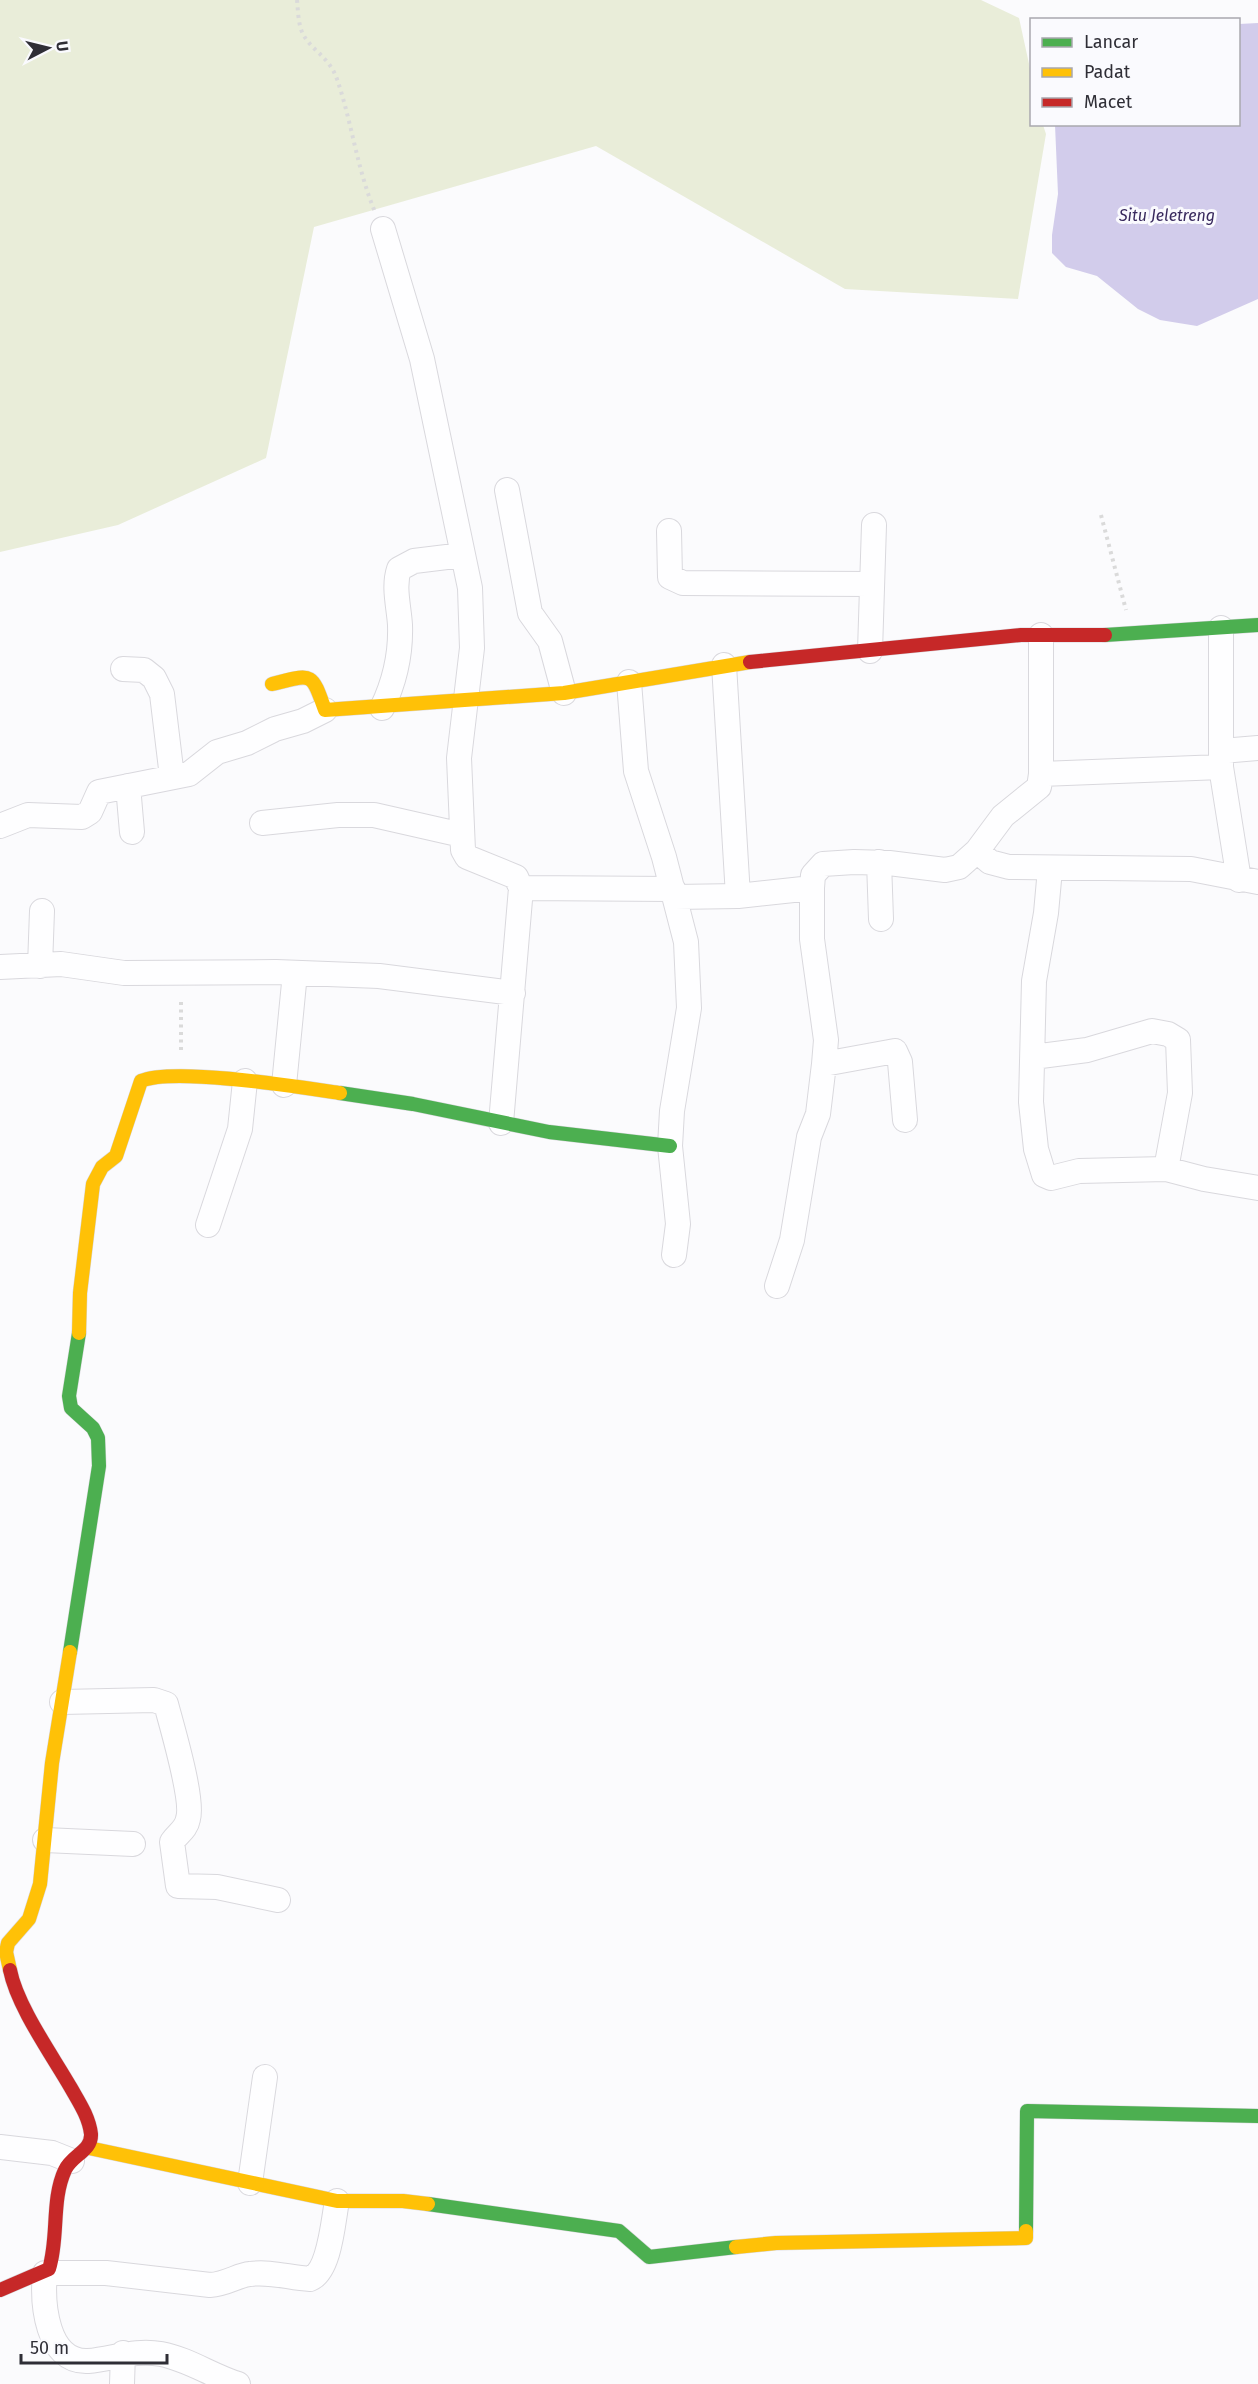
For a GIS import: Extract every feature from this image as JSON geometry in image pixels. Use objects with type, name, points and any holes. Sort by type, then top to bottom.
[{"type":"street","points":[[383,229],[422,359],[463,555],[472,614],[469,683],[464,701],[459,758],[463,850],[467,857],[511,873],[516,877],[521,888],[501,1123]]},
{"type":"street","points":[[507,490],[530,613],[542,633],[550,641],[564,693]]},
{"type":"street","points":[[870,651],[874,525]]},
{"type":"street","points":[[669,531],[670,577],[682,583],[872,584]]},
{"type":"street","points":[[382,708],[390,692],[397,663],[400,628],[396,581],[399,569],[414,561],[463,555]]},
{"type":"street","points":[[0,826],[27,815],[82,817],[90,812],[99,792],[189,774],[217,752],[247,743],[275,729],[303,721],[325,710],[382,708],[564,693],[724,665],[870,651],[922,643],[1041,635],[1133,635],[1258,624]]},
{"type":"street","points":[[977,851],[990,862],[1009,867],[1191,869],[1248,881],[1222,759],[1221,628]]},
{"type":"street","points":[[777,1286],[792,1240],[809,1137],[818,1114],[824,1064],[826,1040],[812,939],[813,875],[823,864],[879,862],[954,869],[967,862],[1003,816],[1039,787],[1041,774],[1041,635]]},
{"type":"street","points":[[724,665],[738,896]]},
{"type":"street","points":[[123,669],[144,670],[160,688],[172,777]]},
{"type":"street","points":[[272,684],[303,677],[311,679],[318,686],[325,710]]},
{"type":"street","points":[[629,682],[636,771],[674,893],[686,942],[689,1008],[670,1146],[678,1224],[674,1255]]},
{"type":"street","points":[[1041,774],[1222,759],[1258,748]]},
{"type":"street","points":[[128,786],[132,832]]},
{"type":"street","points":[[262,823],[338,815],[374,816],[462,835]]},
{"type":"street","points":[[879,862],[881,918]]},
{"type":"street","points":[[1050,869],[1046,913],[1034,981],[1031,1101],[1036,1149],[1044,1175],[1051,1178],[1078,1171],[1166,1169],[1204,1179],[1258,1188]]},
{"type":"street","points":[[521,888],[738,896],[812,888]]},
{"type":"street","points":[[40,966],[42,911]]},
{"type":"street","points":[[0,967],[61,964],[124,973],[295,973],[380,976],[513,993]]},
{"type":"street","points":[[284,1085],[295,973]]},
{"type":"street","points":[[1033,1057],[1087,1050],[1152,1031],[1168,1034],[1178,1041],[1180,1093],[1166,1169]]},
{"type":"street","points":[[824,1064],[894,1051],[900,1062],[905,1120]]},
{"type":"street","points":[[238,2384],[162,2354],[123,2353],[88,2361],[74,2358],[63,2352],[51,2332],[44,2290],[45,2273],[55,2252],[56,2217],[62,2179],[66,2167],[80,2154],[91,2132],[83,2109],[12,1982],[4,1942],[24,1927],[35,1905],[45,1840],[52,1763],[99,1466],[98,1438],[93,1428],[75,1413],[69,1401],[78,1347],[80,1293],[93,1184],[102,1167],[116,1156],[141,1081],[153,1076],[284,1085],[413,1104],[549,1132],[670,1146]]},
{"type":"street","points":[[208,1225],[240,1129],[245,1081]]},
{"type":"street","points":[[62,1702],[154,1700],[166,1704],[187,1795],[189,1817],[185,1829],[172,1842],[178,1886],[217,1887],[278,1900]]},
{"type":"street","points":[[45,1840],[133,1844]]},
{"type":"street","points":[[250,2183],[265,2078]]},
{"type":"street","points":[[0,2147],[80,2154],[250,2183],[337,2201],[403,2202],[619,2231],[649,2257],[776,2243],[1026,2238],[1027,2111],[1258,2116]]},
{"type":"street","points":[[0,2290],[45,2273],[106,2273],[210,2285],[235,2280],[246,2274],[277,2273],[310,2280],[318,2274],[327,2256],[337,2201]]},
{"type":"street","points":[[122,2384],[123,2353]]},
{"type":"path","points":[[297,0],[302,31],[308,42],[324,55],[337,78],[361,174],[383,229]]},
{"type":"path","points":[[1101,515],[1133,635]]},
{"type":"path","points":[[181,1002],[181,1078]]},
{"type":"green space","points":[[0,0],[981,0],[1019,18],[1030,68],[1030,126],[1043,126],[1046,134],[1018,299],[845,289],[596,146],[314,227],[266,458],[118,525],[0,552]]},
{"type":"water","name":"Situ Jeletreng","points":[[1258,23],[1258,299],[1197,326],[1160,320],[1138,309],[1097,276],[1066,267],[1052,253],[1052,235],[1058,194],[1055,126],[1240,126],[1240,24]]},
{"type":"traffic: fast","points":[[1105,635],[1258,625]]},
{"type":"traffic: fast","points":[[340,1093],[413,1104],[549,1132],[670,1146]]},
{"type":"traffic: fast","points":[[70,1652],[99,1466],[98,1438],[93,1428],[71,1408],[69,1396],[79,1333]]},
{"type":"traffic: fast","points":[[1026,2231],[1027,2111],[1258,2116]]},
{"type":"traffic: fast","points":[[428,2204],[619,2231],[649,2257],[736,2247]]},
{"type":"traffic: slow","points":[[272,684],[296,678],[309,679],[317,688],[325,710],[564,693],[750,662]]},
{"type":"traffic: slow","points":[[79,1333],[80,1293],[93,1184],[102,1167],[116,1156],[141,1081],[157,1077],[208,1077],[340,1093]]},
{"type":"traffic: slow","points":[[10,1970],[6,1952],[8,1943],[29,1919],[40,1884],[52,1763],[70,1652]]},
{"type":"traffic: slow","points":[[89,2148],[337,2201],[403,2201],[428,2204]]},
{"type":"traffic: slow","points":[[736,2247],[776,2243],[1026,2238],[1026,2231]]},
{"type":"traffic: jam","points":[[750,662],[1021,635],[1105,635]]},
{"type":"traffic: jam","points":[[0,2290],[49,2269],[61,2182],[68,2165],[88,2145],[91,2134],[80,2104],[27,2014],[10,1970]]}]
